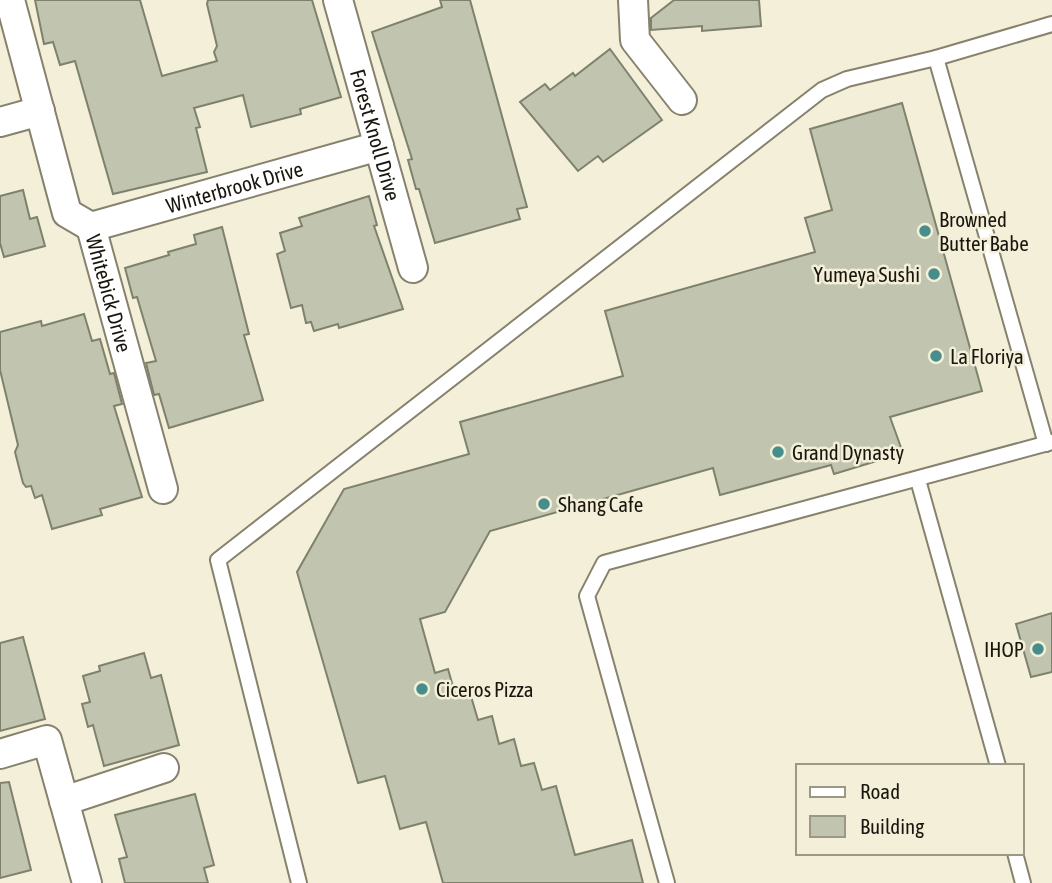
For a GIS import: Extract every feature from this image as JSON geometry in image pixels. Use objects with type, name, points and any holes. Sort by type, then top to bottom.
[{"type":"street","name":"Whitebick Drive","points":[[10,0],[67,213],[91,227],[163,489]]},
{"type":"street","name":"Forest Knoll Drive","points":[[338,0],[412,268]]},
{"type":"street","points":[[633,0],[635,40],[682,100]]},
{"type":"street","points":[[0,122],[40,111]]},
{"type":"street","name":"Winterbrook Drive","points":[[91,227],[379,146]]},
{"type":"street","points":[[0,754],[47,740],[87,883]]},
{"type":"street","points":[[64,801],[164,768]]},
{"type":"lane","points":[[299,883],[218,560],[822,90],[846,79],[936,58],[1052,24]]},
{"type":"lane","points":[[667,883],[587,596],[604,563],[1049,443],[936,58]]},
{"type":"lane","points":[[918,480],[997,764]]},
{"type":"lane","points":[[1016,855],[1023,883]]},
{"type":"building","points":[[35,0],[140,0],[162,76],[217,61],[214,52],[217,46],[208,0],[312,0],[341,97],[300,109],[301,114],[251,127],[243,95],[194,108],[207,172],[113,194],[75,61],[60,65],[53,42],[44,44]]},
{"type":"building","points":[[440,0],[470,0],[527,207],[517,209],[520,219],[435,243],[419,189],[416,189],[408,160],[412,159],[372,32],[442,7]]},
{"type":"building","points":[[674,0],[759,0],[761,26],[702,31],[702,26],[651,30],[651,18]]},
{"type":"building","points":[[610,49],[662,120],[603,162],[598,156],[578,171],[520,102],[545,84],[550,90],[573,73],[575,76]]},
{"type":"building","points":[[902,103],[982,391],[890,417],[903,453],[834,474],[831,465],[720,495],[713,468],[490,531],[445,612],[420,619],[435,673],[448,669],[456,697],[470,693],[478,720],[492,716],[499,744],[514,739],[521,766],[534,763],[542,790],[556,786],[575,855],[632,840],[643,883],[443,883],[426,822],[400,829],[385,776],[358,783],[297,572],[344,489],[469,454],[460,422],[623,376],[605,311],[815,252],[805,218],[832,210],[810,129]]},
{"type":"building","points":[[23,190],[30,219],[37,217],[45,246],[4,257],[0,243],[0,196]]},
{"type":"building","points":[[369,196],[377,225],[374,226],[403,309],[339,328],[338,324],[314,331],[311,322],[306,323],[302,305],[291,308],[277,254],[285,251],[280,233],[302,226],[299,218]]},
{"type":"building","points":[[222,227],[249,334],[244,335],[263,400],[169,428],[159,394],[154,395],[146,363],[156,361],[137,297],[133,298],[125,268],[196,244],[194,235]]},
{"type":"building","points":[[84,314],[92,341],[100,339],[110,374],[114,373],[122,404],[114,406],[142,497],[100,509],[102,515],[52,529],[42,495],[35,498],[31,486],[26,487],[23,483],[15,452],[18,445],[0,370],[0,332],[41,321],[42,326]]},
{"type":"building","name":"IHOP","points":[[1052,613],[1052,672],[1031,677],[1016,624]]},
{"type":"building","points":[[23,637],[45,719],[0,731],[0,643]]},
{"type":"building","points":[[144,653],[151,678],[161,675],[179,745],[104,766],[93,725],[88,727],[82,704],[90,702],[83,676],[100,671],[99,666]]},
{"type":"building","points":[[9,782],[31,870],[0,878],[0,783]]},
{"type":"building","points":[[195,794],[214,865],[204,868],[208,883],[125,883],[119,859],[127,857],[115,815]]},
{"type":"place","name":"Browned Butter Babe","points":[[925,231]]},
{"type":"place","name":"Yumeya Sushi","points":[[934,274]]},
{"type":"place","name":"La Floriya","points":[[936,356]]},
{"type":"place","name":"Grand Dynasty","points":[[778,452]]},
{"type":"place","name":"Shang Cafe","points":[[544,504]]},
{"type":"place","name":"IHOP","points":[[1038,649]]},
{"type":"place","name":"Ciceros Pizza","points":[[422,689]]}]
